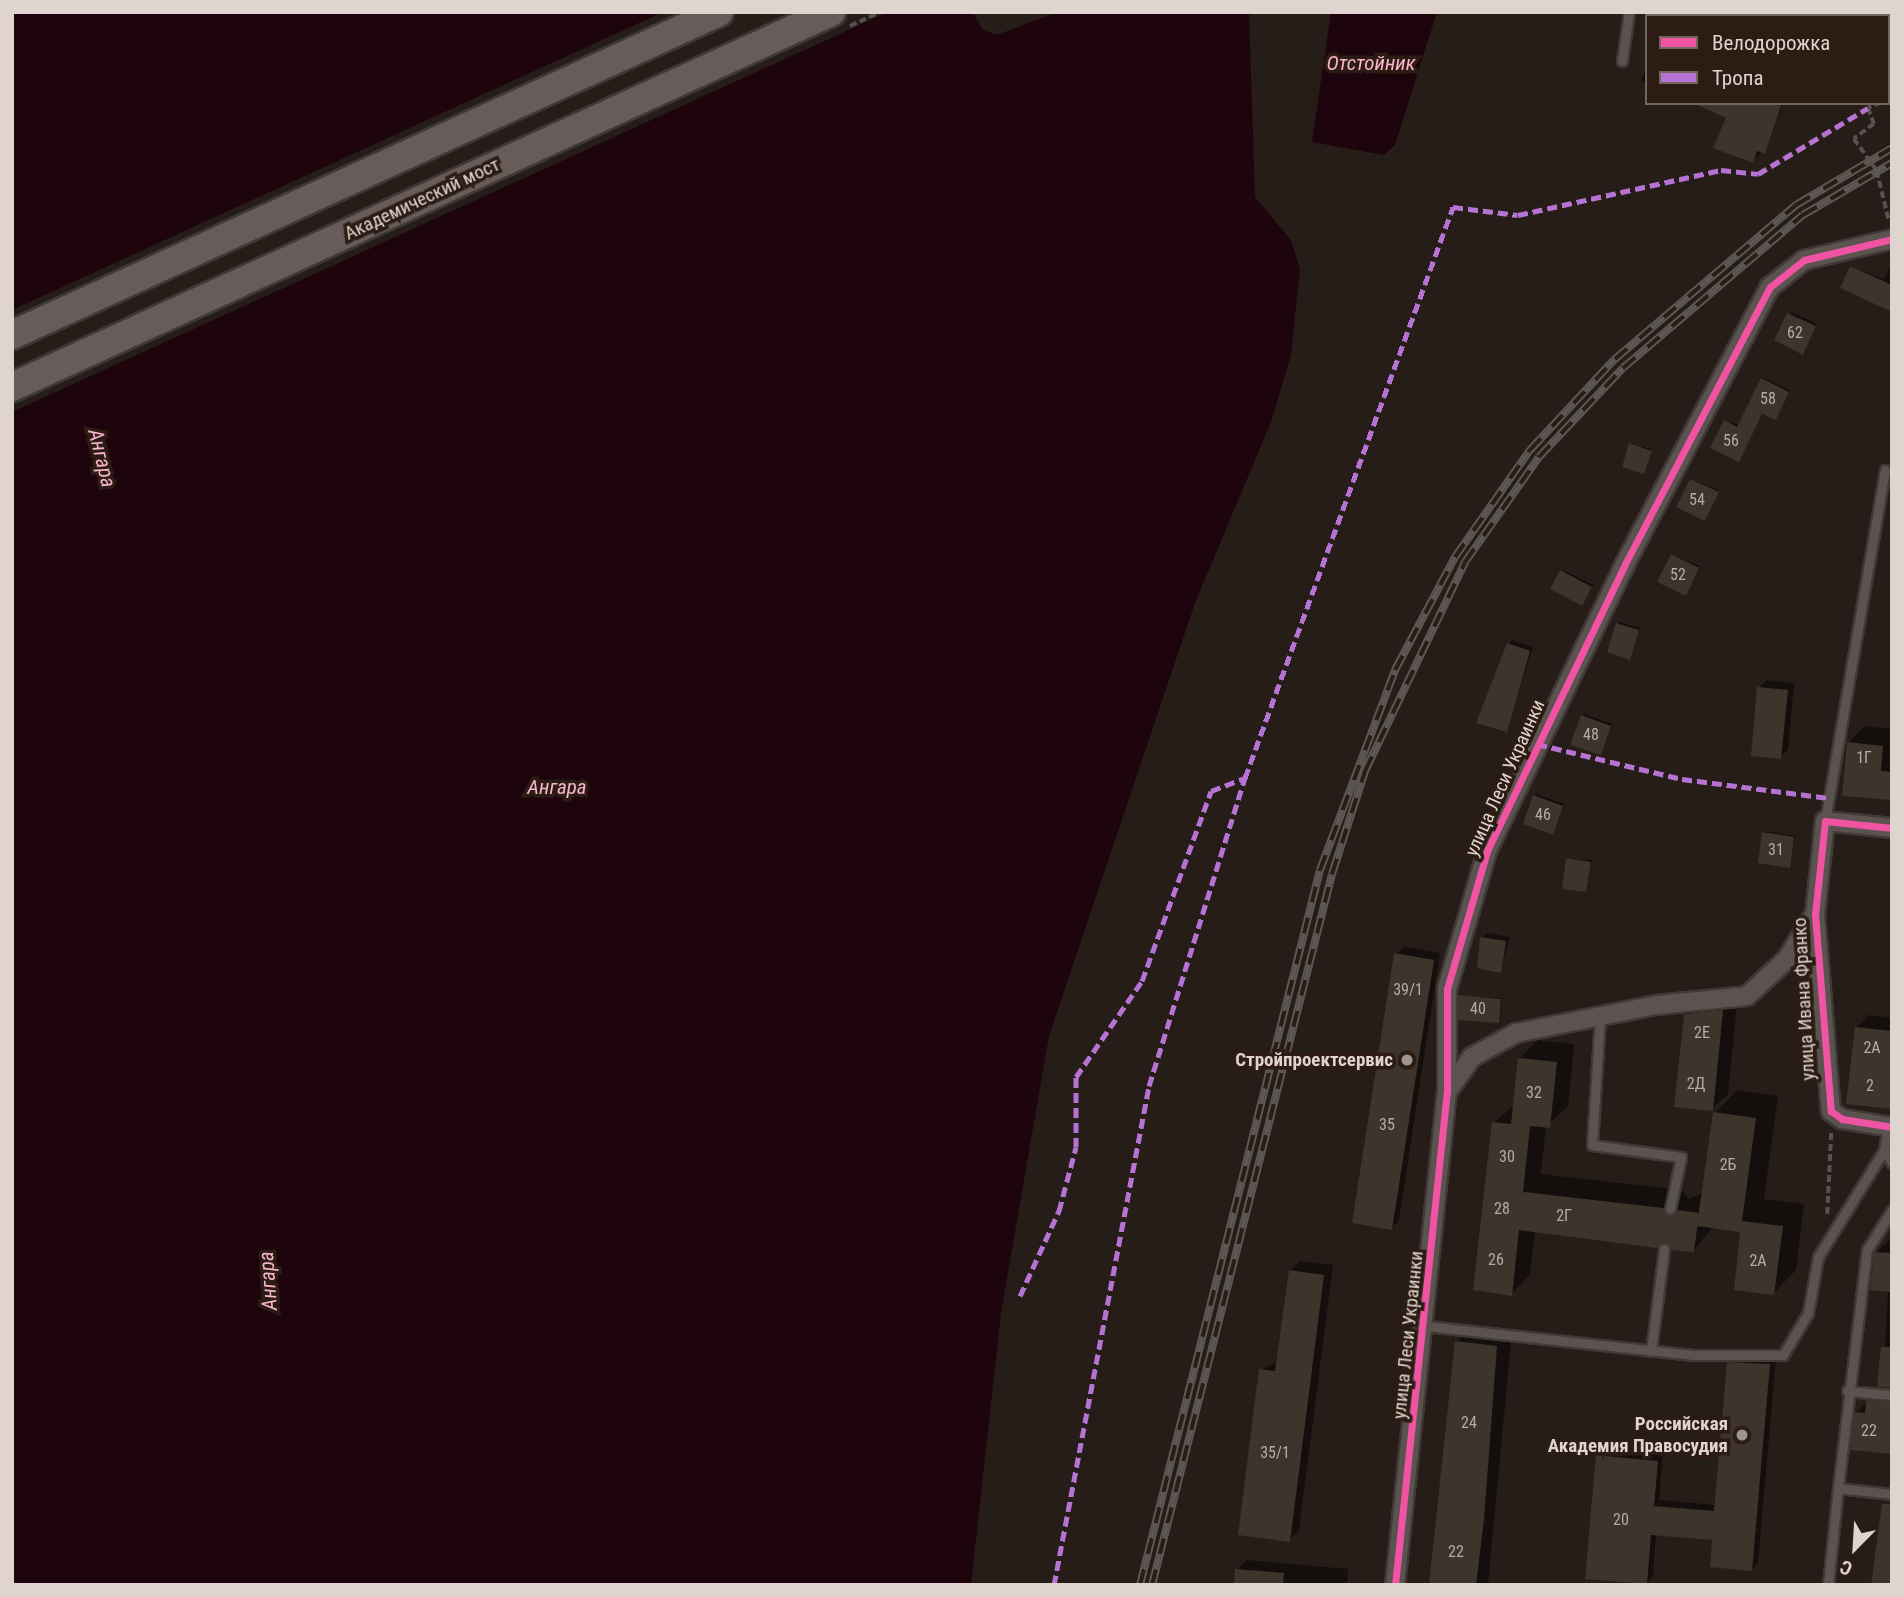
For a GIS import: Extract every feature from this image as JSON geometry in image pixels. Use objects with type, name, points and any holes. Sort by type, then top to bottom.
[{"type":"main road","points":[[12,335],[719,12]]},
{"type":"main road","name":"Академический мост","points":[[12,387],[831,12]]},
{"type":"street","name":"улица Леси Украинки","points":[[1395,1585],[1426,1326],[1447,1092],[1447,989],[1487,851],[1625,564],[1770,287],[1804,260],[1890,239]]},
{"type":"street","points":[[1825,821],[1892,828]]},
{"type":"street","name":"улица Ивана Франко","points":[[1825,821],[1815,914],[1831,1111]]},
{"type":"street","points":[[1447,1092],[1490,1041],[1545,1024],[1746,996],[1787,959],[1815,914]]},
{"type":"street","points":[[1831,1111],[1842,1119],[1890,1127]]},
{"type":"lane","points":[[1622,61],[1629,12]]},
{"type":"lane","points":[[1825,821],[1885,470]]},
{"type":"lane","points":[[1600,1017],[1592,1145],[1681,1157],[1670,1209]]},
{"type":"lane","points":[[1426,1326],[1651,1352],[1783,1355],[1808,1313],[1818,1257],[1884,1150],[1890,1127]]},
{"type":"lane","points":[[1884,1150],[1892,1163]]},
{"type":"lane","points":[[1828,1585],[1847,1391],[1867,1250],[1891,1213]]},
{"type":"lane","points":[[1651,1352],[1664,1249]]},
{"type":"lane","points":[[1847,1391],[1892,1395]]},
{"type":"lane","points":[[1839,1488],[1892,1494]]},
{"type":"path","points":[[1876,105],[1868,108],[1874,124],[1854,139],[1889,201],[1890,239]]},
{"type":"path","points":[[1826,1220],[1831,1111]]},
{"type":"water","name":"Ангара","points":[[12,12],[973,12],[983,30],[997,35],[1057,12],[1249,12],[1255,197],[1291,240],[1300,269],[1291,355],[1271,422],[1195,603],[1049,1036],[1001,1313],[971,1585],[12,1585]]},
{"type":"water","name":"Отстойник","points":[[1331,12],[1437,12],[1395,145],[1384,155],[1312,142]]},
{"type":"pier","points":[[663,12],[888,12],[12,412],[12,310]]},
{"type":"building","points":[[1697,105],[1781,105],[1765,154],[1757,151],[1753,163],[1713,148],[1726,118]]},
{"type":"building","points":[[1850,266],[1892,285],[1892,312],[1840,288]]},
{"type":"building","points":[[1787,313],[1816,326],[1803,355],[1774,340]]},
{"type":"building","points":[[1761,378],[1789,392],[1776,420],[1762,414],[1739,462],[1710,448],[1724,420],[1737,427]]},
{"type":"building","points":[[1629,443],[1652,451],[1644,474],[1622,467]]},
{"type":"building","points":[[1690,479],[1719,492],[1705,521],[1676,507]]},
{"type":"building","points":[[1671,554],[1699,568],[1686,596],[1657,582]]},
{"type":"building","points":[[1560,570],[1592,587],[1582,606],[1550,589]]},
{"type":"building","points":[[1616,623],[1639,630],[1630,660],[1607,652]]},
{"type":"building","points":[[1507,643],[1530,651],[1507,732],[1476,723]]},
{"type":"building","points":[[1757,687],[1788,690],[1781,759],[1751,756]]},
{"type":"building","points":[[1581,715],[1611,726],[1601,755],[1570,745]]},
{"type":"building","points":[[1847,742],[1883,746],[1881,771],[1892,772],[1892,800],[1842,796]]},
{"type":"building","points":[[1533,795],[1563,806],[1553,835],[1523,824]]},
{"type":"building","points":[[1762,832],[1794,837],[1790,868],[1758,863]]},
{"type":"building","points":[[1566,858],[1591,862],[1586,892],[1562,889]]},
{"type":"building","points":[[1480,937],[1506,941],[1501,973],[1477,968]]},
{"type":"building","points":[[1394,953],[1434,960],[1392,1230],[1352,1223]]},
{"type":"building","points":[[1458,995],[1501,999],[1499,1023],[1458,1020]]},
{"type":"building","points":[[1723,1010],[1713,1111],[1674,1107],[1684,1014]]},
{"type":"building","points":[[1855,1027],[1892,1031],[1892,1109],[1846,1104]]},
{"type":"building","points":[[1518,1058],[1557,1062],[1550,1128],[1530,1126],[1523,1192],[1663,1208],[1669,1216],[1677,1210],[1699,1213],[1694,1252],[1671,1250],[1664,1242],[1657,1248],[1519,1230],[1512,1296],[1473,1290],[1492,1122],[1511,1124]]},
{"type":"building","points":[[1713,1112],[1756,1118],[1742,1221],[1783,1226],[1774,1295],[1734,1290],[1741,1224],[1740,1232],[1697,1226]]},
{"type":"building","points":[[1874,1252],[1892,1253],[1892,1292],[1870,1290]]},
{"type":"building","points":[[1289,1270],[1324,1275],[1290,1542],[1238,1535],[1259,1369],[1275,1371]]},
{"type":"building","points":[[1455,1341],[1497,1346],[1484,1519],[1476,1585],[1429,1585]]},
{"type":"building","points":[[1881,1347],[1892,1347],[1892,1388],[1877,1387]]},
{"type":"building","points":[[1727,1362],[1770,1364],[1752,1571],[1710,1567],[1712,1540],[1651,1535],[1647,1584],[1585,1579],[1596,1455],[1658,1461],[1654,1506],[1714,1511]]},
{"type":"building","points":[[1866,1400],[1892,1402],[1892,1454],[1850,1450],[1854,1412],[1865,1413]]},
{"type":"building","points":[[1882,1504],[1892,1504],[1892,1585],[1871,1585]]},
{"type":"building","points":[[1235,1569],[1284,1573],[1283,1585],[1234,1585]]},
{"type":"railway","points":[[1140,1585],[1320,870],[1395,670],[1455,557],[1530,450],[1615,359],[1796,205],[1892,148]]},
{"type":"railway","points":[[1152,1585],[1332,874],[1365,771],[1465,562],[1539,457],[1623,368],[1803,215],[1892,163]]},
{"type":"marked path","points":[[1054,1585],[1149,1086],[1245,778],[1453,207],[1518,215],[1721,170],[1758,174],[1868,108]]},
{"type":"marked path","points":[[1537,744],[1682,779],[1829,798]]},
{"type":"marked path","points":[[1020,1296],[1059,1211],[1076,1147],[1076,1077],[1142,981],[1211,791],[1245,778]]},
{"type":"cycle path","points":[[1395,1585],[1447,1092],[1447,989],[1487,851],[1625,564],[1770,287],[1804,260],[1892,239]]},
{"type":"cycle path","points":[[1892,828],[1825,821],[1815,914],[1831,1111],[1842,1119],[1892,1127]]},
{"type":"place","name":"Стройпроектсервис","points":[[1407,1060]]},
{"type":"place","name":"Российская Академия Правосудия","points":[[1742,1435]]}]
